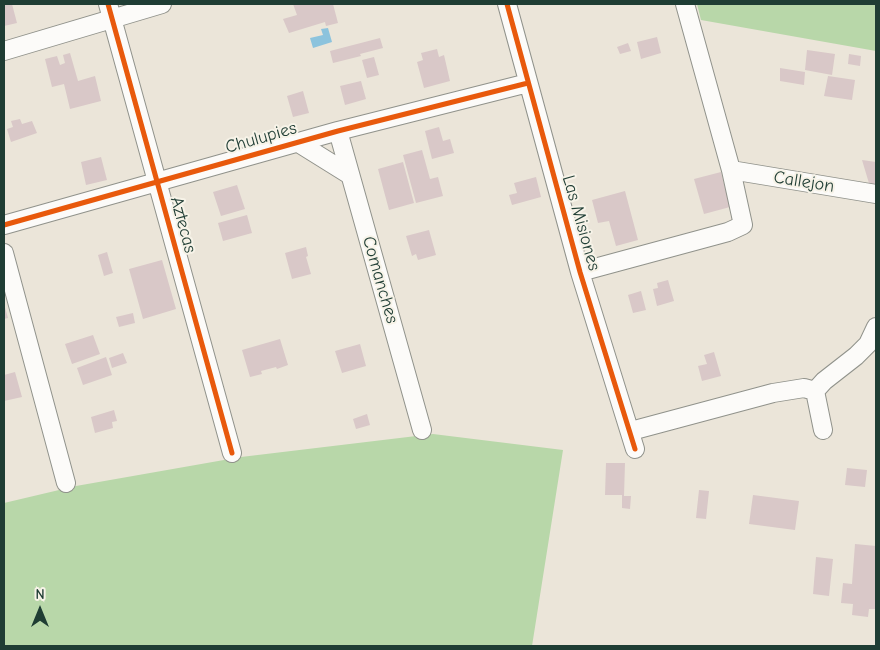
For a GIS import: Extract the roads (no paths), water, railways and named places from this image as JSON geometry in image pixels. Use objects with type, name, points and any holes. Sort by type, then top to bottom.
[{"type":"street","points":[[4,51],[110,11],[162,4]]},
{"type":"street","name":"Las Misiones","points":[[506,4],[580,272],[631,431],[635,449]]},
{"type":"street","points":[[580,272],[743,225],[744,221],[731,170],[685,4]]},
{"type":"street","name":"Aztecas","points":[[110,11],[232,453]]},
{"type":"street","name":"Chulupies","points":[[4,225],[296,142],[528,83]]},
{"type":"street","name":"Comanches","points":[[338,131],[422,430]]},
{"type":"street","points":[[296,142],[350,175]]},
{"type":"street","name":"Callejon","points":[[731,170],[876,194]]},
{"type":"street","points":[[4,253],[66,483]]},
{"type":"street","points":[[815,391],[824,381],[868,344],[876,327]]},
{"type":"street","points":[[631,431],[773,393],[804,388],[815,391]]},
{"type":"street","points":[[815,391],[823,430]]},
{"type":"water","points":[[328,28],[332,42],[313,48],[310,38],[323,35],[321,29]]}]
